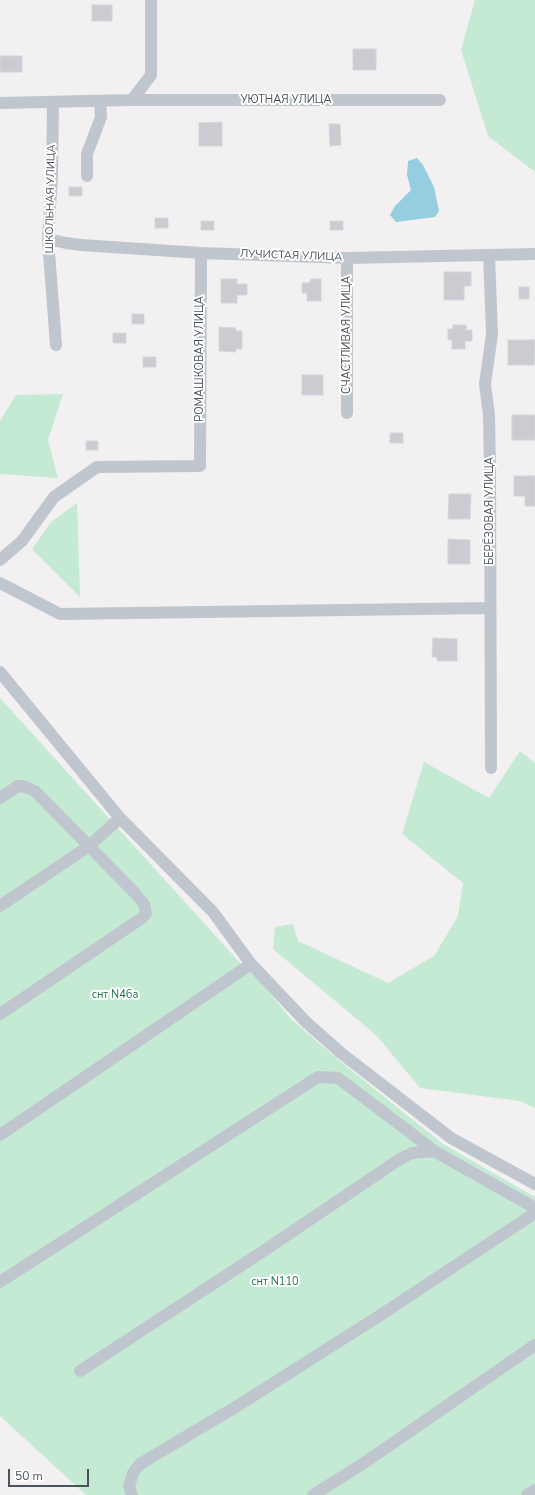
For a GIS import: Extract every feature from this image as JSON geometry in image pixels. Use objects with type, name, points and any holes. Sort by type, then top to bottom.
[{"type":"street","points":[[132,100],[151,75],[151,0]]},
{"type":"street","name":"УЮТНАЯ УЛИЦА","points":[[100,101],[440,100]]},
{"type":"street","points":[[0,103],[100,101],[100,117],[87,154],[87,176]]},
{"type":"street","name":"ШКОЛЬНАЯ УЛИЦА","points":[[53,102],[52,176],[48,238],[56,345]]},
{"type":"street","name":"ЛУЧИСТАЯ УЛИЦА","points":[[48,238],[81,245],[201,253],[346,258],[535,254]]},
{"type":"street","name":"РОМАШКОВАЯ УЛИЦА","points":[[0,560],[22,541],[54,497],[97,467],[200,466],[201,253]]},
{"type":"street","name":"БЕРЁЗОВАЯ УЛИЦА","points":[[489,255],[492,334],[486,384],[489,415],[491,768]]},
{"type":"street","name":"СЧАСТЛИВАЯ УЛИЦА","points":[[346,258],[347,413]]},
{"type":"street","points":[[0,583],[60,614],[490,608]]},
{"type":"street","points":[[0,672],[120,818],[213,912],[251,964],[306,1022],[341,1054],[451,1138],[535,1184]]},
{"type":"street","points":[[0,798],[18,786],[26,787],[36,792],[134,892],[144,904],[146,913],[142,918],[0,1014]]},
{"type":"street","points":[[0,906],[89,846],[120,818]]},
{"type":"street","points":[[0,1135],[251,964]]},
{"type":"street","points":[[0,1282],[318,1077],[338,1078],[434,1151],[535,1208]]},
{"type":"street","points":[[80,1371],[265,1250],[400,1158],[412,1154],[434,1151]]},
{"type":"street","points":[[132,1495],[129,1486],[134,1473],[140,1464],[239,1405],[379,1316],[535,1213]]},
{"type":"street","points":[[313,1495],[364,1463],[535,1345]]},
{"type":"street","points":[[527,1495],[535,1490]]},
{"type":"green space","points":[[475,0],[535,0],[535,172],[488,136],[461,50]]},
{"type":"green space","points":[[63,394],[48,440],[58,478],[0,474],[0,421],[16,395]]},
{"type":"green space","points":[[77,503],[80,597],[32,549],[51,522]]},
{"type":"green space","name":"снт N110","points":[[0,698],[242,965],[255,974],[290,1018],[341,1062],[443,1144],[535,1197],[535,1495],[86,1495],[0,1416]]},
{"type":"green space","points":[[520,751],[535,763],[535,1108],[520,1101],[420,1088],[376,1035],[273,949],[275,927],[293,924],[298,941],[388,983],[434,956],[458,916],[463,883],[402,834],[424,762],[489,798]]},
{"type":"water","points":[[417,158],[423,165],[434,187],[439,211],[435,217],[396,222],[390,215],[395,206],[411,190],[407,175],[408,161]]},
{"type":"building","points":[[92,5],[112,5],[112,21],[92,21]]},
{"type":"building","points":[[353,49],[376,49],[376,70],[353,70]]},
{"type":"building","points":[[0,56],[22,56],[22,72],[0,72]]},
{"type":"building","points":[[222,122],[222,146],[199,146],[199,123]]},
{"type":"building","points":[[329,124],[340,124],[341,145],[330,146]]},
{"type":"building","points":[[69,187],[82,187],[82,196],[69,196]]},
{"type":"building","points":[[155,218],[168,218],[168,228],[155,228]]},
{"type":"building","points":[[201,221],[214,221],[214,230],[201,230]]},
{"type":"building","points":[[330,221],[343,221],[343,230],[330,230]]},
{"type":"building","points":[[444,272],[471,272],[471,286],[464,286],[464,300],[444,300]]},
{"type":"building","points":[[221,279],[237,279],[237,284],[247,284],[247,295],[237,295],[237,303],[221,303]]},
{"type":"building","points":[[311,279],[321,279],[321,301],[307,301],[307,293],[302,293],[302,283],[309,283]]},
{"type":"building","points":[[519,287],[529,287],[529,299],[519,299]]},
{"type":"building","points":[[132,314],[144,314],[144,324],[132,324]]},
{"type":"building","points":[[453,325],[466,325],[466,330],[472,330],[472,341],[465,341],[465,349],[452,349],[452,340],[448,340],[448,329],[453,329]]},
{"type":"building","points":[[219,327],[236,328],[236,331],[242,331],[242,349],[236,349],[236,352],[219,351]]},
{"type":"building","points":[[113,333],[126,333],[126,343],[113,343]]},
{"type":"building","points":[[508,340],[535,340],[534,365],[508,365]]},
{"type":"building","points":[[143,357],[156,357],[156,367],[143,367]]},
{"type":"building","points":[[302,375],[323,375],[323,395],[302,395]]},
{"type":"building","points":[[512,415],[535,415],[535,440],[512,440]]},
{"type":"building","points":[[390,433],[403,433],[403,443],[390,443]]},
{"type":"building","points":[[86,441],[98,441],[98,450],[86,450]]},
{"type":"building","points":[[514,476],[535,476],[535,506],[525,506],[525,496],[514,496]]},
{"type":"building","points":[[449,494],[471,494],[470,519],[448,519]]},
{"type":"building","points":[[448,539],[470,540],[470,564],[448,564]]},
{"type":"building","points":[[433,638],[457,639],[457,661],[437,661],[437,657],[432,657]]},
{"type":"park label","name":"снт N46а","points":[[115,995]]}]
